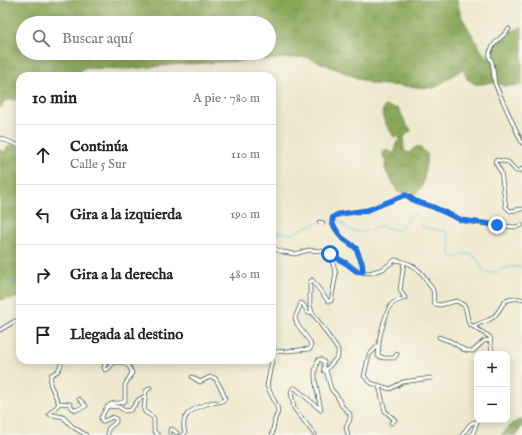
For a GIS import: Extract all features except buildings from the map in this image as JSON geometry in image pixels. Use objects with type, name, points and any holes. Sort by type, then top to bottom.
[{"type":"street","points":[[508,29],[505,34],[492,45],[489,56],[492,62],[495,84],[522,144]]},
{"type":"street","points":[[0,138],[16,144]]},
{"type":"street","points":[[522,169],[520,171],[516,171],[508,162],[496,160],[495,162],[501,172],[506,207],[510,211],[522,209]]},
{"type":"street","points":[[363,272],[362,263],[356,248],[341,237],[333,225],[332,220],[336,215],[368,210],[405,195],[415,201],[433,207],[461,220],[516,227],[522,225]]},
{"type":"street","points":[[319,222],[323,223]]},
{"type":"street","points":[[276,249],[298,254],[314,250],[322,251],[330,254],[356,271],[369,273],[379,270],[395,260],[404,262],[420,270],[425,276],[433,291],[433,301],[435,304],[440,305],[457,301],[465,306],[468,322],[490,337],[492,351]]},
{"type":"street","points":[[330,254],[336,274],[331,301],[328,301],[312,281],[310,281],[310,306],[312,312],[338,350],[338,356],[326,369],[331,389],[337,396],[342,406],[350,414],[350,419],[346,426],[348,435]]},
{"type":"street","points":[[397,354],[394,358],[384,358],[378,356],[379,337],[391,304],[405,298],[400,290],[404,262]]},
{"type":"street","points":[[474,326],[489,319],[499,312],[504,302],[508,299],[522,299]]},
{"type":"street","points":[[276,352],[310,349],[310,342],[297,324],[295,318],[301,303],[308,313],[312,312]]},
{"type":"street","points":[[0,330],[16,322]]},
{"type":"street","points":[[439,338],[451,341],[470,352],[484,341],[491,340]]},
{"type":"street","points":[[379,345],[370,355],[364,375],[367,380],[379,386],[390,389],[403,382],[431,378]]},
{"type":"street","points":[[315,435],[294,408],[291,392],[293,388],[295,388],[322,410],[315,380],[315,371],[318,360],[320,359],[324,362],[324,373],[327,375]]},
{"type":"street","points":[[59,403],[49,381],[51,375],[58,372],[61,364]]},
{"type":"street","points":[[105,364],[105,370],[108,369],[111,364]]},
{"type":"street","points":[[108,435],[108,429],[117,420],[114,417],[106,421],[102,420],[101,417],[108,406],[125,401],[125,385],[132,373],[131,369],[126,364]]},
{"type":"street","points":[[271,364],[267,386],[277,406],[278,412],[272,435]]},
{"type":"street","points":[[170,435],[170,430],[172,429],[177,434],[182,435],[185,432],[183,425],[184,420],[194,409],[225,399],[224,392],[220,388],[215,378],[210,378],[200,382],[192,377]]},
{"type":"street","points":[[379,386],[380,396],[385,411],[394,420],[391,423]]},
{"type":"street","points":[[150,388],[147,389],[145,395],[145,412],[154,418],[154,431],[158,435]]},
{"type":"street","points":[[108,406],[131,410],[138,400],[145,395]]},
{"type":"street","points":[[59,403],[70,404],[72,408],[76,410],[86,406],[78,400]]},
{"type":"street","points":[[59,403],[58,406],[49,413],[49,415],[63,417],[73,427],[86,435]]},
{"type":"street","points":[[462,435],[470,424],[474,422]]},
{"type":"street","points":[[472,435],[477,423]]},
{"type":"green space","points":[[0,0],[457,0],[461,16],[487,58],[491,53],[493,46],[509,32],[522,27],[522,85],[506,86],[490,82],[475,84],[467,79],[463,69],[434,88],[372,84],[307,57],[276,59],[276,16],[16,16],[16,60],[256,60],[131,69],[83,68],[80,72],[16,72],[16,99],[6,100],[0,108]]},
{"type":"green space","points":[[385,106],[399,109],[407,126],[410,128],[411,131],[404,137],[404,151],[409,153],[416,147],[420,147],[428,155],[423,182],[421,187],[414,195],[398,192],[385,168],[386,162],[383,151],[386,150],[393,153],[395,152],[396,144],[400,138],[399,136],[394,137],[385,122],[382,113]]},
{"type":"green space","points":[[13,144],[16,145],[16,298],[0,300],[0,150],[4,153],[7,148]]},
{"type":"green space","points":[[522,420],[522,425],[517,435],[501,435],[513,423]]},
{"type":"waterway","points":[[333,220],[339,220],[351,231],[360,232],[371,230],[380,226],[397,230],[400,229],[413,214],[419,218],[424,228],[446,231],[450,241],[450,253],[453,258],[466,254],[472,255],[478,261],[483,272],[494,273],[508,267],[522,267]]},
{"type":"waterway","points":[[324,222],[330,220]]},
{"type":"waterway","points":[[276,232],[292,234],[306,227],[319,223]]},
{"type":"waterway","points":[[0,283],[6,285],[16,281]]},
{"type":"route","points":[[330,254],[356,271],[363,272],[362,263],[356,248],[341,237],[332,223],[333,217],[339,214],[368,210],[405,195],[415,201],[433,207],[461,220],[497,225]]}]
